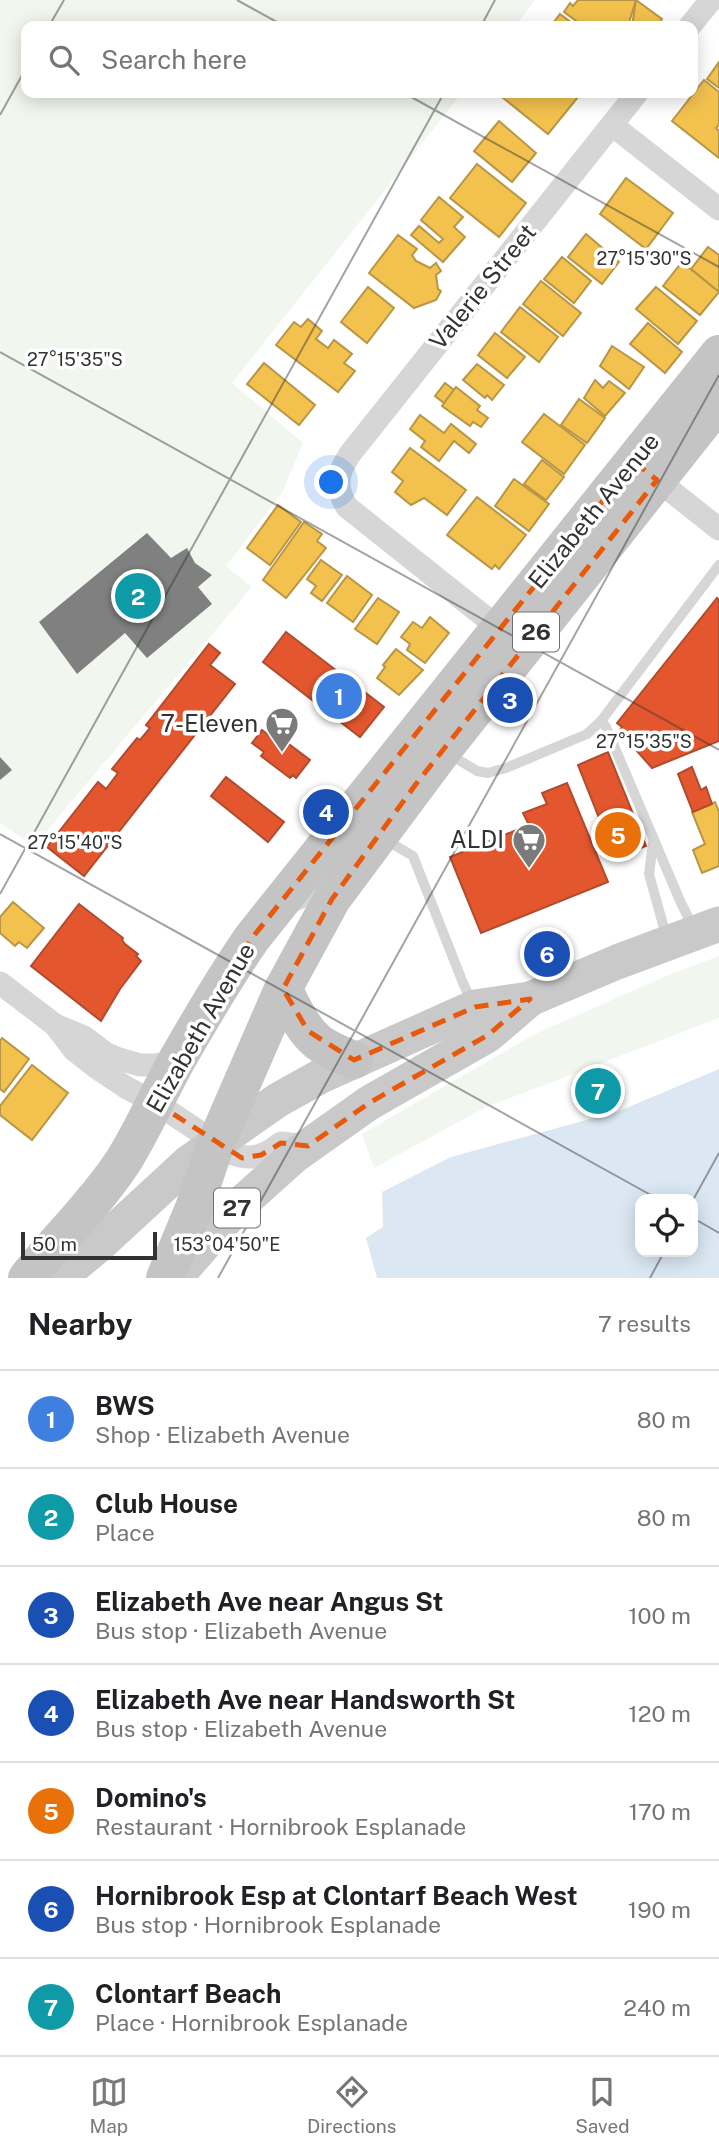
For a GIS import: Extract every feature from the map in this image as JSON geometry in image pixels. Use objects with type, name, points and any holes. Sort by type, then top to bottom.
[{"type":"highway","name":"Elizabeth Avenue","points":[[165,1278],[194,1208],[216,1143],[283,989],[332,899],[337,876],[379,836],[443,750],[645,471],[719,354]]},
{"type":"highway","name":"Elizabeth Avenue","points":[[27,1278],[107,1184],[137,1138],[177,1060],[221,985],[276,906],[500,629],[645,471],[719,402]]},
{"type":"highway","points":[[283,989],[302,1022],[318,1042],[354,1060]]},
{"type":"main road","name":"27","points":[[60,1278],[165,1182],[278,1100],[354,1060],[475,1007],[530,999],[694,933]]},
{"type":"main road","name":"27","points":[[175,1278],[234,1210],[308,1146],[369,1103],[488,1035],[530,999]]},
{"type":"street","points":[[694,21],[711,0]]},
{"type":"street","name":"Valerie Street","points":[[500,629],[356,515],[342,499],[338,486],[339,474],[350,454],[633,98]]},
{"type":"street","points":[[612,125],[719,209]]},
{"type":"street","points":[[645,471],[719,529]]},
{"type":"street","points":[[0,983],[55,1025],[84,1037],[105,1053],[129,1063],[157,1065],[177,1060]]},
{"type":"street","points":[[55,1025],[74,1050],[97,1068],[233,1154],[252,1158],[281,1143],[308,1146]]},
{"type":"lane","points":[[443,750],[464,765],[488,773],[587,734],[601,721],[719,565]]},
{"type":"lane","points":[[601,721],[606,727],[694,933]]},
{"type":"lane","points":[[379,836],[413,856],[475,1007]]},
{"type":"lane","points":[[653,840],[649,874],[694,933]]},
{"type":"lane","points":[[276,906],[301,906],[337,876]]},
{"type":"highlighted area","points":[[634,462],[657,480],[416,784],[332,899],[283,989],[308,1031],[354,1060],[475,1007],[530,999],[488,1035],[369,1103],[308,1146],[281,1143],[261,1155],[242,1158],[156,1103],[210,1002],[252,938]]},
{"type":"shaded area","points":[[0,0],[535,0],[519,21],[21,21],[21,98],[458,98],[232,383],[303,443],[282,493],[226,566],[252,587],[34,846],[0,823]]},
{"type":"shaded area","points":[[719,956],[719,1018],[484,1108],[374,1168],[362,1134],[535,1034],[664,977]]},
{"type":"shaded area","points":[[719,1069],[719,1278],[377,1278],[366,1238],[383,1227],[382,1192],[451,1157],[619,1111]]},
{"type":"building: Homes","points":[[578,0],[636,0],[630,21],[576,21],[564,12],[570,3],[573,6]]},
{"type":"building: Homes","points":[[636,0],[662,19],[661,21],[633,21]]},
{"type":"building: Homes","points":[[560,14],[569,21],[555,21]]},
{"type":"building: Homes","points":[[719,62],[719,88],[707,79]]},
{"type":"building: Homes","points":[[704,80],[719,92],[719,125],[716,128],[719,131],[719,158],[672,121],[690,98],[698,98],[698,88]]},
{"type":"building: Homes","points":[[503,98],[577,98],[548,134]]},
{"type":"building: Homes","points":[[499,121],[536,153],[512,182],[474,151]]},
{"type":"building: Homes","points":[[477,164],[526,203],[499,237],[450,198]]},
{"type":"building: Homes","points":[[626,178],[673,213],[646,249],[600,214]]},
{"type":"building: Homes","points":[[439,197],[463,217],[454,227],[465,237],[443,262],[411,235],[419,226],[439,243],[443,239],[421,220]]},
{"type":"building: Homes","points":[[586,234],[619,262],[602,284],[568,257]]},
{"type":"building: Homes","points":[[398,235],[417,249],[412,255],[416,261],[430,268],[436,263],[441,271],[436,275],[438,289],[441,291],[436,300],[414,308],[369,273]]},
{"type":"building: Homes","points":[[708,247],[719,255],[719,292],[691,269]]},
{"type":"building: Homes","points":[[562,257],[591,281],[574,303],[544,279]]},
{"type":"building: Homes","points":[[682,262],[719,292],[700,315],[663,286]]},
{"type":"building: Homes","points":[[541,281],[581,313],[563,336],[523,304]]},
{"type":"building: Homes","points":[[368,287],[394,308],[367,343],[341,322]]},
{"type":"building: Homes","points":[[656,287],[697,321],[678,344],[636,309]]},
{"type":"building: Homes","points":[[520,307],[558,337],[539,362],[501,332]]},
{"type":"building: Homes","points":[[308,319],[322,331],[316,339],[328,348],[334,340],[352,354],[344,363],[355,371],[338,392],[276,345],[294,322],[301,327]]},
{"type":"building: Homes","points":[[648,323],[682,352],[665,373],[630,344]]},
{"type":"building: Homes","points":[[495,333],[525,357],[507,378],[478,355]]},
{"type":"building: Homes","points":[[612,346],[644,367],[629,389],[600,366]]},
{"type":"building: Homes","points":[[264,363],[315,405],[299,425],[247,384]]},
{"type":"building: Homes","points":[[477,364],[504,385],[492,400],[487,395],[485,398],[463,380]]},
{"type":"building: Homes","points":[[595,380],[603,388],[609,381],[625,393],[605,416],[584,398]]},
{"type":"building: Homes","points":[[445,383],[454,390],[444,403],[435,396]]},
{"type":"building: Homes","points":[[456,387],[480,406],[477,410],[488,418],[481,427],[473,422],[470,426],[442,406]]},
{"type":"building: Homes","points":[[579,399],[605,418],[587,443],[561,425]]},
{"type":"building: Homes","points":[[544,414],[585,445],[564,474],[522,442]]},
{"type":"building: Homes","points":[[420,415],[444,433],[451,424],[476,444],[469,453],[454,441],[439,461],[421,447],[425,441],[410,429]]},
{"type":"building: Homes","points":[[410,448],[466,490],[447,515],[424,498],[411,505],[395,492],[403,481],[392,472]]},
{"type":"building: Homes","points":[[542,460],[564,477],[546,500],[524,484]]},
{"type":"building: Homes","points":[[514,479],[549,504],[529,531],[495,506]]},
{"type":"building: Homes","points":[[477,497],[526,535],[499,569],[495,565],[492,569],[447,535]]},
{"type":"building: Homes","points":[[278,505],[301,522],[270,565],[247,548]]},
{"type":"building: Homes","points":[[304,522],[322,534],[317,541],[326,548],[286,598],[263,580]]},
{"type":"building: Homes","points":[[321,560],[342,575],[322,601],[311,593],[316,586],[307,579]]},
{"type":"building: Homes","points":[[347,576],[372,595],[353,622],[327,603]]},
{"type":"building: Homes","points":[[378,598],[399,612],[377,644],[355,629]]},
{"type":"building: Homes","points":[[430,617],[449,633],[425,663],[407,650],[410,644],[401,637],[413,622],[422,628]]},
{"type":"building: Homes","points":[[396,649],[423,670],[399,695],[377,678],[385,667],[383,665]]},
{"type":"building: Homes","points":[[715,802],[719,812],[719,866],[702,873],[693,850],[705,844],[692,812]]},
{"type":"building: Homes","points":[[13,902],[44,928],[27,948],[19,942],[15,946],[0,933],[0,917]]},
{"type":"building: Homes","points":[[2,1038],[29,1059],[4,1092],[0,1089]]},
{"type":"building: Homes","points":[[32,1065],[68,1093],[32,1140],[0,1115],[0,1106]]},
{"type":"building: Shops","points":[[717,598],[719,741],[652,768],[619,731],[622,727],[617,723]]},
{"type":"building: Shops","points":[[286,632],[384,707],[360,737],[263,662]]},
{"type":"building: Shops","points":[[209,644],[220,653],[210,665],[235,684],[84,876],[47,847],[98,782],[106,789],[118,773],[112,769],[137,738],[140,740],[150,728],[146,725]]},
{"type":"building: Shops","name":"7-Eleven","points":[[262,730],[271,737],[274,733],[310,760],[296,778],[293,775],[290,778],[261,756],[264,752],[252,743]]},
{"type":"building: Shops","points":[[608,752],[646,846],[615,858],[578,765]]},
{"type":"building: Shops","points":[[692,767],[701,790],[706,787],[712,804],[693,812],[678,774]]},
{"type":"building: Shops","points":[[226,777],[284,822],[268,842],[211,796]]},
{"type":"building: Shops","name":"ALDI","points":[[567,783],[608,882],[481,933],[450,857],[529,825],[523,813],[547,804],[542,793]]},
{"type":"building: Shops","points":[[79,904],[123,938],[125,944],[138,954],[136,956],[141,961],[101,1021],[31,966]]},
{"type":"building: Other","points":[[147,533],[171,558],[187,548],[195,563],[212,575],[198,587],[212,604],[147,658],[125,633],[77,674],[39,622]]},
{"type":"building: Other","points":[[0,757],[12,770],[0,780]]},
{"type":"place","name":"Club House","points":[[138,596]]},
{"type":"place","name":"BWS","points":[[339,696]]},
{"type":"place","name":"Elizabeth Ave near Angus St","points":[[510,700]]},
{"type":"place","name":"7-Eleven","points":[[282,754]]},
{"type":"place","name":"Elizabeth Ave near Handsworth St","points":[[326,812]]},
{"type":"place","name":"Domino's","points":[[618,835]]},
{"type":"place","name":"ALDI","points":[[529,870]]},
{"type":"place","name":"Hornibrook Esp at Clontarf Beach West","points":[[547,954]]},
{"type":"place","name":"Clontarf Beach","points":[[598,1091]]}]
